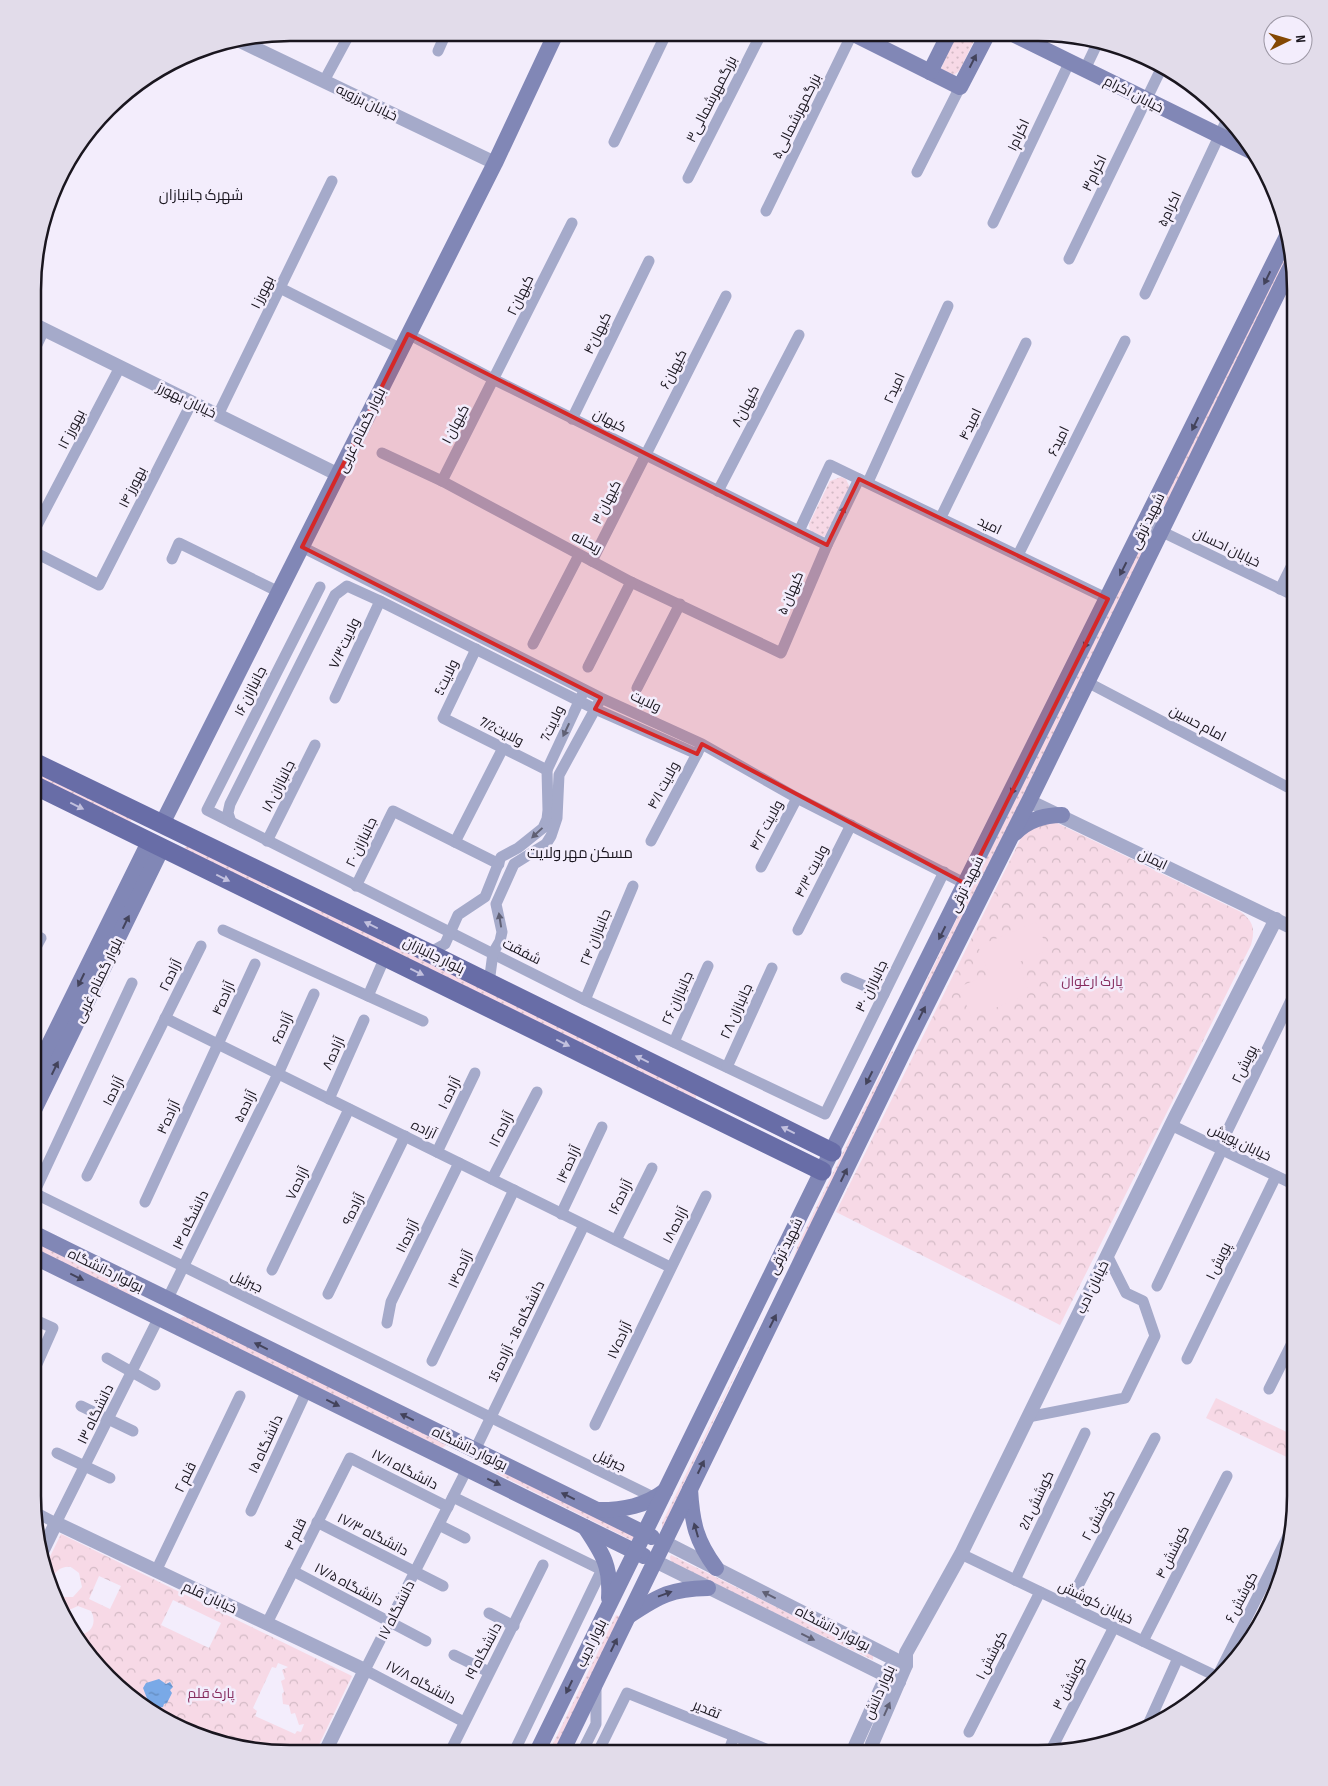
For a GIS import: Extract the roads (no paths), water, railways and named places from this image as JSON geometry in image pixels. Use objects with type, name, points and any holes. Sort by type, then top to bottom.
[{"type":"main road","name":"بلوار گمنام غربی","points":[[162,824],[495,163],[552,41]]},
{"type":"main road","points":[[867,41],[960,87],[983,41]]},
{"type":"main road","points":[[930,72],[946,41]]},
{"type":"main road","name":"خیابان اکرام","points":[[1032,41],[1241,146]]},
{"type":"main road","name":"شهید ترقی","points":[[644,1533],[660,1495],[1146,524],[1283,245]]},
{"type":"main road","name":"شهید ترقی","points":[[664,1542],[783,1302],[907,1044],[1029,801],[1286,276]]},
{"type":"main road","name":"بلوار جانبازان","points":[[41,765],[429,953],[832,1152]]},
{"type":"main road","name":"بلوار جانبازان","points":[[41,789],[152,853],[279,905],[822,1171]]},
{"type":"main road","points":[[1010,838],[1029,822],[1051,815],[1062,815]]},
{"type":"main road","name":"بلوار گمنام غربی","points":[[41,1062],[152,853]]},
{"type":"main road","name":"بلوار گمنام غربی","points":[[41,1095],[152,853]]},
{"type":"main road","points":[[279,905],[288,885]]},
{"type":"main road","points":[[890,1036],[907,1044]]},
{"type":"main road","points":[[701,1111],[711,1093]]},
{"type":"main road","name":"بولوار دانشگاه","points":[[41,1237],[664,1542]]},
{"type":"main road","name":"بولوار دانشگاه","points":[[41,1260],[655,1561]]},
{"type":"main road","points":[[762,1293],[783,1302]]},
{"type":"main road","points":[[690,1487],[695,1530],[701,1548],[716,1568]]},
{"type":"main road","points":[[598,1510],[630,1508],[660,1495]]},
{"type":"main road","points":[[585,1527],[610,1578],[608,1607],[628,1616],[660,1596],[675,1590],[708,1588]]},
{"type":"main road","name":"بلوار ادیب","points":[[540,1745],[644,1533]]},
{"type":"main road","name":"بلوار ادیب","points":[[565,1745],[664,1542]]},
{"type":"street","points":[[324,81],[346,41]]},
{"type":"street","points":[[438,51],[442,41]]},
{"type":"street","points":[[614,142],[663,41]]},
{"type":"street","name":"بزرگمهرشمالی۳","points":[[688,178],[757,41]]},
{"type":"street","name":"بزرگمهرشمالی۵","points":[[766,211],[850,41]]},
{"type":"street","name":"خیابان برزویه","points":[[248,45],[495,163]]},
{"type":"street","points":[[1085,69],[1095,48]]},
{"type":"street","name":"اکرام۱","points":[[993,222],[1070,61]]},
{"type":"street","name":"اکرام۳","points":[[1069,259],[1159,73]]},
{"type":"street","points":[[917,172],[960,87]]},
{"type":"street","name":"اکرام۵","points":[[1145,294],[1225,126]]},
{"type":"street","name":"بهورز ۱","points":[[218,416],[332,181]]},
{"type":"street","name":"کیهان۲","points":[[494,380],[572,223]]},
{"type":"street","name":"کیهان۴","points":[[572,419],[649,261]]},
{"type":"street","points":[[280,288],[401,349]]},
{"type":"street","name":"کیهان۶","points":[[646,455],[726,296]]},
{"type":"street","name":"امید۲","points":[[863,480],[948,306]]},
{"type":"street","name":"خیابان بهورز","points":[[41,328],[339,475]]},
{"type":"street","name":"کیهان","points":[[408,334],[494,380],[799,531]]},
{"type":"street","name":"کیهان۸","points":[[718,491],[799,335]]},
{"type":"street","name":"امید۶","points":[[1018,555],[1124,341]]},
{"type":"street","name":"امید۴","points":[[941,518],[1026,343]]},
{"type":"street","name":"بهورز ۱۲","points":[[41,518],[120,367]]},
{"type":"street","name":"کیهان ۱","points":[[442,481],[494,380]]},
{"type":"street","name":"بهورز ۱۴","points":[[41,556],[99,585],[192,402]]},
{"type":"street","name":"ریحانه","points":[[382,453],[442,481],[631,582],[781,653]]},
{"type":"street","name":"کیهان ۳","points":[[592,561],[646,455]]},
{"type":"street","name":"امید","points":[[799,531],[830,465],[1108,598]]},
{"type":"street","points":[[799,531],[827,545],[863,480]]},
{"type":"street","name":"خیابان احسان","points":[[1146,524],[1287,592]]},
{"type":"street","points":[[172,559],[179,543],[279,592]]},
{"type":"street","name":"کیهان ۵","points":[[781,653],[827,545]]},
{"type":"street","name":"ولایت","points":[[302,547],[333,561],[966,884]]},
{"type":"street","points":[[534,644],[579,555]]},
{"type":"street","points":[[1280,589],[1287,575]]},
{"type":"street","points":[[588,667],[631,582]]},
{"type":"street","name":"جانبازان ۱۶","points":[[207,810],[320,587]]},
{"type":"street","points":[[231,822],[228,813],[230,804],[335,595],[342,588],[352,587],[380,600],[595,709],[699,749]]},
{"type":"street","name":"ولایت۷/۳","points":[[335,698],[380,600]]},
{"type":"street","points":[[637,688],[680,604]]},
{"type":"street","name":"ولایت5","points":[[443,718],[476,649]]},
{"type":"street","name":"امام حسین","points":[[1087,682],[1287,787]]},
{"type":"street","name":"ولایت7","points":[[547,770],[584,689]]},
{"type":"street","points":[[489,983],[493,952],[502,932],[496,904],[514,864],[546,844],[551,836],[557,818],[559,775],[601,698]]},
{"type":"street","name":"ولایت7/2","points":[[443,718],[547,770]]},
{"type":"street","name":"جانبازان ۱۸","points":[[267,841],[315,745]]},
{"type":"street","points":[[499,864],[455,842],[504,748]]},
{"type":"street","name":"ولایت ۴/۱","points":[[651,841],[699,749]]},
{"type":"street","points":[[429,953],[445,944],[458,914],[485,897],[501,858],[518,848],[543,828],[547,819],[547,770]]},
{"type":"street","name":"ولایت ۴/۲","points":[[761,867],[797,798]]},
{"type":"street","name":"ایمان","points":[[1029,801],[1062,815],[1287,925]]},
{"type":"street","name":"شفقت","points":[[207,810],[356,886],[493,952],[585,1000],[825,1114]]},
{"type":"street","name":"جانبازان ۲۰","points":[[356,886],[392,811],[455,842]]},
{"type":"street","name":"ولایت ۴/۳","points":[[798,930],[851,825]]},
{"type":"street","name":"جانبازان ۳۰","points":[[825,1114],[944,872]]},
{"type":"street","name":"جانبازان ۲۴","points":[[585,1000],[633,886]]},
{"type":"street","name":"خیابان ادب","points":[[902,1659],[961,1554],[1172,1125],[1276,920]]},
{"type":"street","points":[[223,930],[423,1021]]},
{"type":"street","name":"آزاده۲","points":[[165,1018],[201,946]]},
{"type":"street","points":[[368,996],[385,956]]},
{"type":"street","name":"آزاده۴","points":[[218,1044],[254,964]]},
{"type":"street","name":"جانبازان ۲۶","points":[[674,1042],[708,966]]},
{"type":"street","name":"جانبازان ۲۸","points":[[727,1067],[772,968]]},
{"type":"street","points":[[846,978],[884,994]]},
{"type":"street","name":"جبرئیل","points":[[41,1178],[132,983]]},
{"type":"street","name":"آزاده۶","points":[[278,1074],[314,994]]},
{"type":"street","name":"پویش۲","points":[[1157,1286],[1287,1009]]},
{"type":"street","name":"آزاده","points":[[165,1018],[670,1267]]},
{"type":"street","name":"آزاده۱","points":[[88,1176],[165,1018]]},
{"type":"street","name":"آزاده۸","points":[[329,1099],[364,1020]]},
{"type":"street","name":"آزاده۳","points":[[145,1202],[218,1044]]},
{"type":"street","name":"آزاده۱۰","points":[[437,1152],[475,1073]]},
{"type":"street","name":"آزاده۵","points":[[239,1152],[278,1074]]},
{"type":"street","name":"آزاده۱۲","points":[[492,1179],[537,1092]]},
{"type":"street","name":"آزاده۷","points":[[272,1270],[349,1109]]},
{"type":"street","name":"خیابان پویش","points":[[1172,1125],[1287,1181]]},
{"type":"street","name":"آزاده۱۴","points":[[561,1214],[602,1127]]},
{"type":"street","name":"آزاده۹","points":[[328,1294],[405,1136]]},
{"type":"street","name":"دانشگاه ۱۴","points":[[167,1300],[239,1152]]},
{"type":"street","name":"آزاده۱۱","points":[[387,1323],[391,1302],[459,1163]]},
{"type":"street","name":"آزاده۱۶","points":[[616,1240],[652,1168]]},
{"type":"street","name":"پویش ۱","points":[[1187,1359],[1276,1176]]},
{"type":"street","name":"آزاده۱۳","points":[[432,1361],[514,1190]]},
{"type":"street","name":"جبرئیل","points":[[41,1196],[491,1418],[660,1495]]},
{"type":"street","name":"آزاده۱۸","points":[[670,1267],[706,1196]]},
{"type":"street","name":"دانشگاه 16 - آزاده 15","points":[[475,1450],[584,1225]]},
{"type":"street","points":[[1028,1417],[1125,1398],[1155,1336],[1143,1301],[1126,1293],[1108,1255]]},
{"type":"street","name":"آزاده۱۷","points":[[595,1425],[670,1267]]},
{"type":"street","name":"دانشگاه ۱۳","points":[[56,1523],[159,1317]]},
{"type":"street","points":[[41,1323],[53,1328],[41,1355]]},
{"type":"street","points":[[1270,1388],[1287,1353]]},
{"type":"street","points":[[107,1358],[155,1384]]},
{"type":"street","name":"دانشگاه ۱۵","points":[[251,1511],[307,1390]]},
{"type":"street","name":"قلم ۲","points":[[156,1571],[240,1396]]},
{"type":"street","points":[[81,1406],[133,1431]]},
{"type":"street","name":"کوشش 2/1","points":[[1015,1580],[1085,1433]]},
{"type":"street","name":"کوشش ۲","points":[[1068,1605],[1155,1438]]},
{"type":"street","points":[[58,1452],[110,1478]]},
{"type":"street","name":"دانشگاه ۱۷/۱","points":[[350,1458],[450,1502],[604,1565]]},
{"type":"street","name":"قلم ۴","points":[[267,1624],[350,1458]]},
{"type":"street","name":"دانشگاه ۱۷","points":[[329,1745],[355,1701],[365,1670],[467,1468]]},
{"type":"street","name":"کوشش ۴","points":[[1143,1641],[1227,1476]]},
{"type":"street","points":[[42,1516],[56,1523],[46,1543]]},
{"type":"street","name":"دانشگاه ۱۷/۳","points":[[317,1522],[443,1586]]},
{"type":"street","name":"خیابان قلم","points":[[56,1523],[365,1670]]},
{"type":"street","points":[[439,1525],[465,1538]]},
{"type":"street","name":"بولوار دانشگاه","points":[[664,1542],[902,1659]]},
{"type":"street","name":"خیابان کوشش","points":[[961,1554],[1212,1674]]},
{"type":"street","name":"کوشش ۶","points":[[1230,1654],[1279,1556]]},
{"type":"street","name":"بولوار دانشگاه","points":[[655,1561],[893,1679]]},
{"type":"street","name":"دانشگاه ۱۹","points":[[453,1745],[514,1626],[542,1565]]},
{"type":"street","points":[[517,1745],[604,1565]]},
{"type":"street","name":"دانشگاه ۱۷/۵","points":[[293,1571],[426,1641]]},
{"type":"street","name":"کوشش ۱","points":[[969,1732],[1040,1592]]},
{"type":"street","points":[[489,1613],[514,1626]]},
{"type":"street","name":"کوشش ۳","points":[[1054,1744],[1114,1627]]},
{"type":"street","points":[[454,1655],[489,1672]]},
{"type":"street","points":[[1151,1717],[1178,1658]]},
{"type":"street","name":"بلوار دانش","points":[[856,1745],[893,1679],[902,1659]]},
{"type":"street","name":"دانشگاه ۱۷/۸","points":[[365,1670],[464,1722]]},
{"type":"street","name":"بلوار دانش","points":[[872,1745],[893,1679]]},
{"type":"street","points":[[586,1745],[596,1724],[596,1683]]},
{"type":"street","name":"تقدیر","points":[[601,1745],[627,1693],[756,1745]]},
{"type":"street","points":[[731,1745],[734,1736]]},
{"type":"water","points":[[159,1679],[166,1684],[170,1682],[173,1687],[170,1690],[172,1693],[163,1707],[160,1707],[147,1699],[143,1688],[146,1683]]},
{"type":"district","name":"شهرک جانبازان","points":[[201,195]]},
{"type":"district","name":"مسکن مهر ولایت","points":[[580,853]]},
{"type":"park label","name":"پارک ارغوان","points":[[1092,981]]},
{"type":"park label","name":"پارک قلم","points":[[211,1693]]}]
